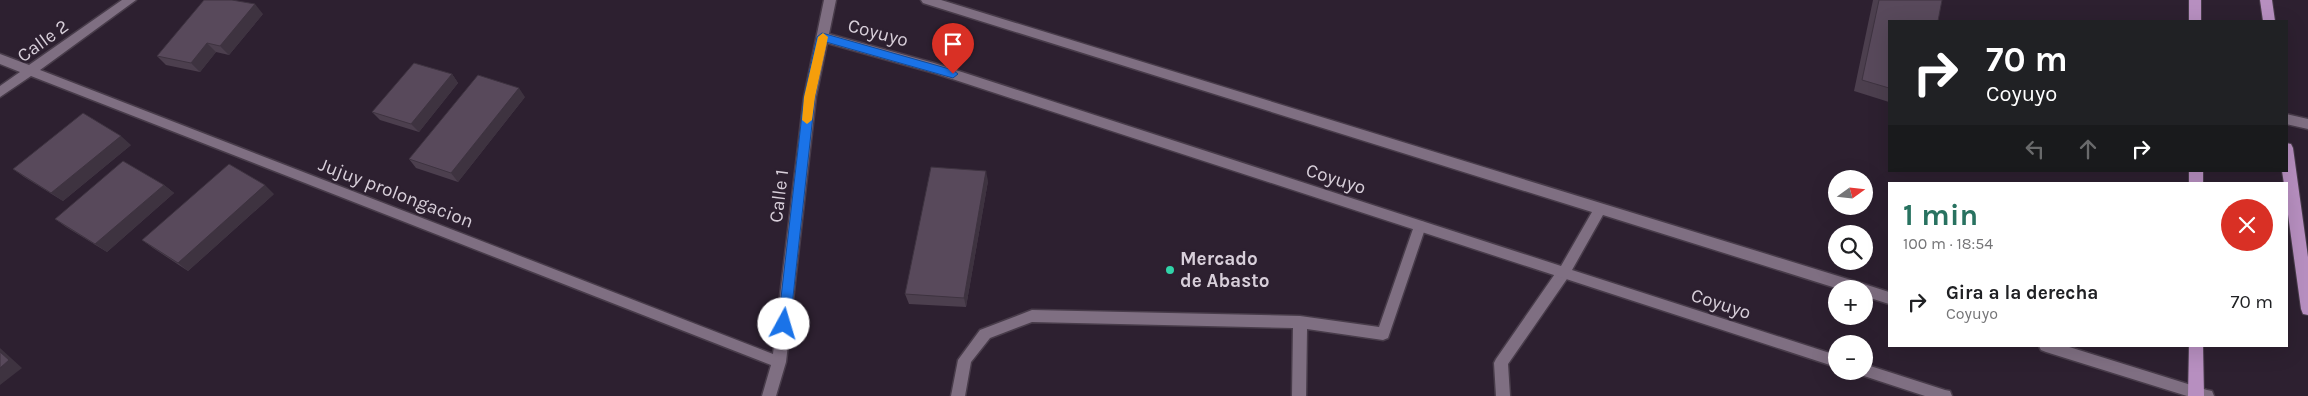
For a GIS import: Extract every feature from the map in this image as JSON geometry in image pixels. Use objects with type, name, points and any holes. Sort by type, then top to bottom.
[{"type":"highway","points":[[2195,0],[2196,20]]},
{"type":"highway","points":[[2266,0],[2269,20]]},
{"type":"highway","points":[[2288,163],[2308,309]]},
{"type":"highway","points":[[2196,347],[2200,395]]},
{"type":"street","name":"Calle 2","points":[[0,92],[31,72],[130,0]]},
{"type":"street","name":"Calle 1","points":[[769,396],[779,362],[810,97],[830,0]]},
{"type":"street","points":[[927,0],[1828,280]]},
{"type":"street","name":"Coyuyo","points":[[822,37],[934,68],[1828,358]]},
{"type":"street","name":"Jujuy prolongacion","points":[[0,59],[779,362]]},
{"type":"street","points":[[2288,119],[2308,124]]},
{"type":"street","points":[[1503,396],[1500,363],[1564,272],[1599,210]]},
{"type":"street","points":[[958,396],[964,360],[985,334],[1032,316],[1300,322],[1383,334],[1420,226]]},
{"type":"street","points":[[1873,293],[1888,298]]},
{"type":"street","points":[[1299,396],[1300,322]]},
{"type":"street","points":[[2049,347],[2200,395]]},
{"type":"street","points":[[1873,373],[1945,396]]},
{"type":"building","points":[[204,0],[232,0],[255,4],[220,46],[207,43],[191,63],[157,56]]},
{"type":"building","points":[[1879,0],[1942,0],[1938,20],[1888,20],[1888,88],[1862,80]]},
{"type":"building","points":[[414,63],[452,74],[411,124],[372,112]]},
{"type":"building","points":[[478,75],[519,88],[451,173],[409,159]]},
{"type":"building","points":[[83,113],[121,136],[51,193],[13,169]]},
{"type":"building","points":[[123,161],[164,185],[95,244],[55,219]]},
{"type":"building","points":[[229,164],[265,185],[178,263],[142,240]]},
{"type":"building","points":[[931,167],[986,171],[964,298],[905,294]]},
{"type":"building","points":[[0,352],[9,360],[0,368]]},
{"type":"slow traffic","points":[[807,120],[823,37]]},
{"type":"place","name":"Mercado de Abasto","points":[[1170,270]]},
{"type":"route","points":[[784,324],[810,97],[822,37],[953,74]]}]
